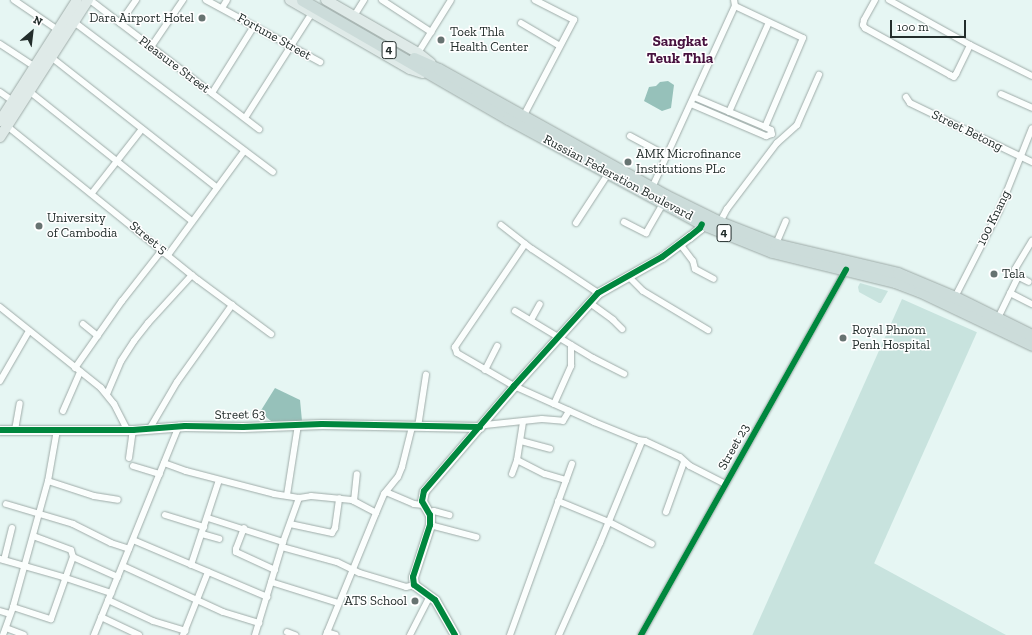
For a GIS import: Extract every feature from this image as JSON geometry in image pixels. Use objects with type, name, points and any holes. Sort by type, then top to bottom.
[{"type":"highway","name":"4","points":[[302,0],[347,19]]},
{"type":"highway","name":"4","points":[[313,0],[347,19]]},
{"type":"highway","name":"Russian Federation Boulevard","points":[[347,19],[608,174],[720,222],[776,244],[898,273],[994,321],[1032,335]]},
{"type":"highway","name":"Russian Federation Boulevard","points":[[437,73],[523,116],[650,192],[663,204],[702,224],[772,252],[896,282],[953,301]]},
{"type":"highway","name":"Russian Federation Boulevard","points":[[994,321],[1032,345]]},
{"type":"main road","points":[[0,137],[13,101],[77,0]]},
{"type":"main road","points":[[4,123],[29,91],[89,0]]},
{"type":"main road","name":"Russian Federation Boulevard","points":[[290,0],[410,69],[437,73]]},
{"type":"main road","name":"Russian Federation Boulevard","points":[[326,0],[347,19],[418,53],[437,73]]},
{"type":"street","points":[[14,0],[24,3],[58,30]]},
{"type":"street","name":"Pleasure Street","points":[[89,0],[259,129]]},
{"type":"street","points":[[120,24],[136,0]]},
{"type":"street","points":[[151,47],[183,0]]},
{"type":"street","name":"Fortune Street","points":[[206,0],[320,62]]},
{"type":"street","points":[[222,8],[227,0]]},
{"type":"street","points":[[347,19],[364,0]]},
{"type":"street","points":[[382,0],[431,32]]},
{"type":"street","points":[[418,53],[451,0]]},
{"type":"street","points":[[523,116],[574,20],[536,0]]},
{"type":"street","points":[[875,0],[864,20],[863,25],[865,28],[954,77],[970,45]]},
{"type":"street","points":[[889,0],[970,45],[1032,76]]},
{"type":"street","points":[[650,192],[691,104],[734,3],[803,38],[765,127]]},
{"type":"street","points":[[245,118],[312,13]]},
{"type":"street","points":[[74,22],[273,172]]},
{"type":"street","points":[[729,112],[769,22]]},
{"type":"street","points":[[521,23],[560,46]]},
{"type":"street","points":[[212,93],[254,26]]},
{"type":"street","points":[[0,44],[35,67]]},
{"type":"street","points":[[51,57],[216,187]]},
{"type":"street","points":[[720,222],[727,210],[777,143],[797,125],[819,75]]},
{"type":"street","points":[[29,91],[192,221]]},
{"type":"street","points":[[0,92],[13,101]]},
{"type":"street","points":[[1001,94],[1032,108]]},
{"type":"street","points":[[691,104],[766,136],[770,136],[771,130],[694,97]]},
{"type":"street","name":"Street Betong","points":[[906,97],[910,103],[1032,162]]},
{"type":"street","name":"Street 5","points":[[4,123],[192,275],[271,334]]},
{"type":"street","name":"100 Knang","points":[[953,301],[999,211],[1022,157],[1032,128]]},
{"type":"street","points":[[92,193],[142,129]]},
{"type":"street","points":[[630,136],[667,156]]},
{"type":"street","points":[[168,255],[216,187],[244,151]]},
{"type":"street","points":[[576,223],[608,174]]},
{"type":"street","points":[[624,222],[646,233],[663,204]]},
{"type":"street","points":[[776,244],[786,221]]},
{"type":"street","points":[[414,585],[413,576],[430,525],[429,513],[423,505],[422,496],[428,486],[514,386],[598,293],[662,257],[700,228],[702,224]]},
{"type":"street","points":[[501,225],[525,244],[598,293]]},
{"type":"street","points":[[994,321],[1010,293],[1017,276],[1016,269],[1032,241]]},
{"type":"street","points":[[525,244],[455,347],[457,353],[514,386],[569,411],[680,457],[684,462],[726,484]]},
{"type":"street","points":[[680,244],[693,261],[695,269],[714,279]]},
{"type":"street","points":[[63,411],[78,370],[98,336],[122,301],[162,250]]},
{"type":"street","name":"Street 23","points":[[641,635],[846,270]]},
{"type":"street","points":[[107,394],[121,362],[134,341],[148,323],[192,275]]},
{"type":"street","points":[[628,276],[643,291],[708,330]]},
{"type":"street","points":[[1017,276],[1029,282]]},
{"type":"street","points":[[1010,293],[1032,304]]},
{"type":"street","points":[[590,303],[622,329]]},
{"type":"street","points":[[531,320],[540,304]]},
{"type":"street","points":[[150,428],[177,382],[232,305]]},
{"type":"street","points":[[0,307],[107,394],[130,430],[129,458]]},
{"type":"street","points":[[515,311],[571,345],[624,374]]},
{"type":"street","points":[[83,324],[98,336]]},
{"type":"street","points":[[0,381],[29,331]]},
{"type":"street","points":[[554,404],[571,366],[571,345]]},
{"type":"street","points":[[485,370],[496,346]]},
{"type":"street","points":[[336,635],[326,633],[376,513],[386,492],[398,476],[402,467],[415,427],[426,375]]},
{"type":"street","points":[[15,430],[20,403]]},
{"type":"street","points":[[481,425],[542,419],[563,421],[569,411]]},
{"type":"street","points":[[512,474],[521,441],[523,421]]},
{"type":"street","points":[[287,495],[298,425]]},
{"type":"street","name":"Street 63","points":[[0,430],[130,430],[179,426],[243,427],[298,425],[415,427],[481,425]]},
{"type":"street","points":[[94,635],[179,426]]},
{"type":"street","points":[[3,635],[25,566],[38,513],[48,481],[57,430]]},
{"type":"street","points":[[521,441],[550,449]]},
{"type":"street","points":[[559,635],[609,522],[642,441]]},
{"type":"street","points":[[517,460],[545,474],[566,480]]},
{"type":"street","points":[[666,512],[684,462]]},
{"type":"street","points":[[164,463],[219,480],[299,498],[311,496],[339,498],[354,501],[376,513]]},
{"type":"street","points":[[510,635],[572,464]]},
{"type":"street","points":[[133,466],[160,474]]},
{"type":"street","points":[[354,501],[358,474]]},
{"type":"street","points":[[191,565],[208,518],[219,480]]},
{"type":"street","points":[[48,481],[94,496],[118,500]]},
{"type":"street","points":[[386,492],[414,504],[423,505]]},
{"type":"street","points":[[255,635],[282,544],[299,498]]},
{"type":"street","points":[[290,524],[332,532],[335,528],[339,498]]},
{"type":"street","points":[[558,501],[609,522],[652,544]]},
{"type":"street","points":[[6,504],[73,524],[111,543],[129,549]]},
{"type":"street","points":[[429,513],[434,511],[449,515]]},
{"type":"street","points":[[165,515],[203,530],[219,539]]},
{"type":"street","points":[[208,518],[244,528],[282,544],[353,568],[360,573],[406,587],[414,585],[439,604],[455,635]]},
{"type":"street","points":[[430,525],[476,537]]},
{"type":"street","points":[[12,528],[2,560],[65,577],[111,593]]},
{"type":"street","points":[[244,528],[236,552],[275,570]]},
{"type":"street","points":[[13,607],[51,619],[73,557],[71,550],[33,536]]},
{"type":"street","points":[[133,540],[267,597]]},
{"type":"street","points":[[73,557],[118,577]]},
{"type":"street","points":[[123,566],[236,617],[259,623]]},
{"type":"street","points":[[108,600],[153,622],[184,633],[208,572]]},
{"type":"street","points":[[271,582],[338,603]]},
{"type":"street","points":[[410,635],[430,596]]},
{"type":"street","points":[[0,611],[10,614]]},
{"type":"street","points":[[101,617],[140,635]]},
{"type":"street","points":[[6,628],[24,635]]},
{"type":"street","points":[[287,632],[295,635]]},
{"type":"shaded area","points":[[668,81],[674,85],[671,108],[662,111],[644,101],[649,87],[656,86],[660,82]]},
{"type":"shaded area","points":[[860,283],[888,291],[881,303],[879,303],[859,292],[858,287]]},
{"type":"shaded area","points":[[902,299],[977,332],[842,635],[752,635]]},
{"type":"shaded area","points":[[275,388],[300,400],[302,421],[271,421],[260,412]]},
{"type":"shaded area","points":[[870,561],[1006,635],[828,635]]},
{"type":"cycle path","points":[[455,635],[435,600],[414,585],[413,577],[430,525],[430,515],[422,501],[424,491],[514,386],[598,293],[662,257],[700,228],[702,224]]},
{"type":"cycle path","points":[[641,635],[846,270]]},
{"type":"cycle path","points":[[0,430],[133,430],[185,426],[243,427],[322,424],[480,427]]},
{"type":"place","name":"Dara Airport Hotel","points":[[202,18]]},
{"type":"place","name":"Toek Thla Health Center","points":[[441,40]]},
{"type":"place","name":"AMK Microfinance Institutions PLc","points":[[628,162]]},
{"type":"place","name":"University of Cambodia","points":[[39,226]]},
{"type":"place","name":"Tela","points":[[994,274]]},
{"type":"place","name":"Royal Phnom Penh Hospital","points":[[843,338]]},
{"type":"place","name":"ATS School","points":[[415,601]]},
{"type":"district","name":"Sangkat Teuk Thla","points":[[680,50]]}]
